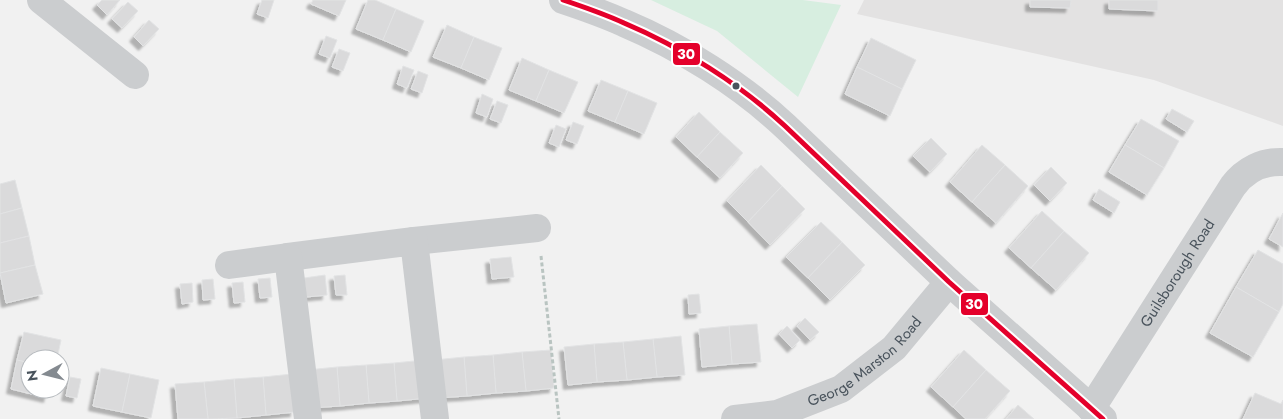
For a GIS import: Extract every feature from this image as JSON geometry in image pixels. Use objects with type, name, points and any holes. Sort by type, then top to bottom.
[{"type":"street","points":[[41,0],[135,75]]},
{"type":"street","points":[[563,0],[650,35],[705,66],[757,102],[785,126],[949,282],[1097,414]]},
{"type":"street","name":"Guilsborough Road","points":[[1097,414],[1233,186],[1258,166],[1267,163],[1283,162]]},
{"type":"street","points":[[229,265],[414,241],[537,228]]},
{"type":"street","points":[[414,241],[435,419]]},
{"type":"street","points":[[288,258],[308,419]]},
{"type":"street","name":"George Marston Road","points":[[735,419],[777,414],[841,389],[894,348],[949,282]]},
{"type":"path","points":[[537,228],[559,419]]},
{"type":"shaded area","points":[[864,0],[1283,0],[1283,126],[1154,80],[857,14]]},
{"type":"green space","points":[[651,0],[803,0],[841,5],[798,97],[717,31]]},
{"type":"building","points":[[102,0],[120,0],[107,15],[97,5]]},
{"type":"building","points":[[262,0],[274,0],[268,18],[257,14]]},
{"type":"building","points":[[313,0],[346,0],[339,16],[311,4]]},
{"type":"building","points":[[368,0],[375,0],[396,9],[383,40],[356,29]]},
{"type":"building","points":[[1030,0],[1071,0],[1070,8],[1030,7]]},
{"type":"building","points":[[1109,0],[1158,0],[1158,11],[1109,9]]},
{"type":"building","points":[[128,2],[138,11],[122,28],[112,19]]},
{"type":"building","points":[[396,9],[424,21],[411,52],[383,40]]},
{"type":"building","points":[[149,20],[159,29],[143,46],[134,37]]},
{"type":"building","points":[[447,25],[474,37],[461,68],[433,57]]},
{"type":"building","points":[[326,36],[337,40],[330,58],[319,54]]},
{"type":"building","points":[[474,37],[502,48],[489,80],[461,68]]},
{"type":"building","points":[[871,38],[916,60],[902,89],[857,67]]},
{"type":"building","points":[[339,49],[350,53],[343,71],[332,67]]},
{"type":"building","points":[[522,58],[549,70],[536,101],[509,90]]},
{"type":"building","points":[[403,66],[414,70],[407,88],[397,84]]},
{"type":"building","points":[[857,67],[902,89],[890,116],[845,94]]},
{"type":"building","points":[[549,70],[578,82],[564,113],[536,101]]},
{"type":"building","points":[[418,71],[428,75],[422,93],[411,89]]},
{"type":"building","points":[[601,80],[628,91],[615,122],[588,111]]},
{"type":"building","points":[[628,91],[657,103],[644,134],[615,122]]},
{"type":"building","points":[[482,94],[493,99],[487,117],[476,113]]},
{"type":"building","points":[[497,101],[508,105],[501,123],[490,119]]},
{"type":"building","points":[[1172,109],[1194,121],[1187,132],[1166,119]]},
{"type":"building","points":[[699,112],[720,132],[697,157],[676,137]]},
{"type":"building","points":[[1141,119],[1179,141],[1164,168],[1125,145]]},
{"type":"building","points":[[573,122],[584,126],[577,144],[566,140]]},
{"type":"building","points":[[556,125],[566,129],[559,147],[549,143]]},
{"type":"building","points":[[720,132],[743,153],[720,178],[697,157]]},
{"type":"building","points":[[931,138],[947,154],[930,172],[913,156]]},
{"type":"building","points":[[982,145],[1005,165],[972,202],[950,182]]},
{"type":"building","points":[[1125,145],[1164,168],[1147,195],[1109,172]]},
{"type":"building","points":[[761,165],[782,186],[748,222],[727,201]]},
{"type":"building","points":[[1005,165],[1028,186],[996,223],[972,202]]},
{"type":"building","points":[[1051,167],[1067,183],[1050,201],[1034,185]]},
{"type":"building","points":[[15,180],[22,208],[0,214],[0,184]]},
{"type":"building","points":[[782,186],[805,209],[770,245],[748,222]]},
{"type":"building","points":[[1099,189],[1120,202],[1114,213],[1093,200]]},
{"type":"building","points":[[22,208],[29,236],[0,243],[0,214]]},
{"type":"building","points":[[1042,211],[1064,231],[1031,268],[1009,248]]},
{"type":"building","points":[[1283,213],[1283,247],[1269,239]]},
{"type":"building","points":[[821,222],[842,242],[808,278],[786,257]]},
{"type":"building","points":[[1064,231],[1089,253],[1056,290],[1031,268]]},
{"type":"building","points":[[29,236],[35,265],[0,273],[0,243]]},
{"type":"building","points":[[842,242],[865,265],[830,300],[808,278]]},
{"type":"building","points":[[1258,250],[1283,264],[1283,304],[1279,312],[1236,287]]},
{"type":"building","points":[[511,257],[514,277],[492,279],[490,259]]},
{"type":"building","points":[[35,265],[43,294],[6,303],[0,273]]},
{"type":"building","points":[[325,275],[327,295],[306,297],[304,278]]},
{"type":"building","points":[[345,275],[347,295],[336,295],[334,276]]},
{"type":"building","points":[[270,278],[272,297],[260,298],[258,279]]},
{"type":"building","points":[[213,279],[215,299],[203,300],[202,280]]},
{"type":"building","points":[[243,282],[245,302],[234,303],[232,283]]},
{"type":"building","points":[[192,283],[193,302],[182,304],[180,284]]},
{"type":"building","points":[[1236,287],[1279,312],[1253,357],[1210,333]]},
{"type":"building","points":[[699,294],[701,313],[689,314],[688,295]]},
{"type":"building","points":[[805,318],[819,332],[810,340],[797,326]]},
{"type":"building","points":[[757,324],[761,362],[732,364],[729,326]]},
{"type":"building","points":[[729,326],[732,364],[702,367],[699,329]]},
{"type":"building","points":[[787,326],[800,340],[792,348],[779,334]]},
{"type":"building","points":[[24,332],[61,340],[59,349],[20,349],[20,361],[17,360]]},
{"type":"building","points":[[681,336],[685,375],[657,377],[653,339]]},
{"type":"building","points":[[653,339],[657,377],[627,380],[623,342]]},
{"type":"building","points":[[623,342],[627,380],[597,382],[594,344]]},
{"type":"building","points":[[594,344],[597,382],[568,385],[564,347]]},
{"type":"building","points":[[551,350],[554,388],[526,391],[522,352]]},
{"type":"building","points":[[964,350],[986,370],[953,407],[931,387]]},
{"type":"building","points":[[522,352],[526,391],[496,393],[493,355]]},
{"type":"building","points":[[493,355],[496,393],[467,396],[464,357]]},
{"type":"building","points":[[464,357],[467,396],[437,398],[434,360]]},
{"type":"building","points":[[17,360],[20,361],[20,391],[11,389]]},
{"type":"building","points":[[424,360],[428,398],[397,401],[394,363]]},
{"type":"building","points":[[394,363],[397,401],[369,403],[366,365]]},
{"type":"building","points":[[366,365],[369,403],[340,406],[337,367]]},
{"type":"building","points":[[337,367],[340,406],[310,408],[307,370]]},
{"type":"building","points":[[101,368],[130,374],[122,412],[93,406]]},
{"type":"building","points":[[986,370],[1010,391],[985,419],[966,419],[953,407]]},
{"type":"building","points":[[130,374],[159,380],[151,418],[122,412]]},
{"type":"building","points":[[292,374],[295,412],[266,415],[263,377]]},
{"type":"building","points":[[70,377],[81,379],[77,398],[70,397]]},
{"type":"building","points":[[263,377],[266,415],[237,418],[234,379]]},
{"type":"building","points":[[234,379],[237,418],[208,419],[204,382]]},
{"type":"building","points":[[204,382],[208,419],[178,419],[175,384]]},
{"type":"building","points":[[1255,393],[1281,404],[1283,400],[1283,419],[1243,419]]},
{"type":"building","points":[[1018,405],[1034,419],[1006,419]]},
{"type":"transit line","name":"30","points":[[563,0],[616,20],[667,43],[729,81],[768,110],[949,282],[1103,419]]}]
